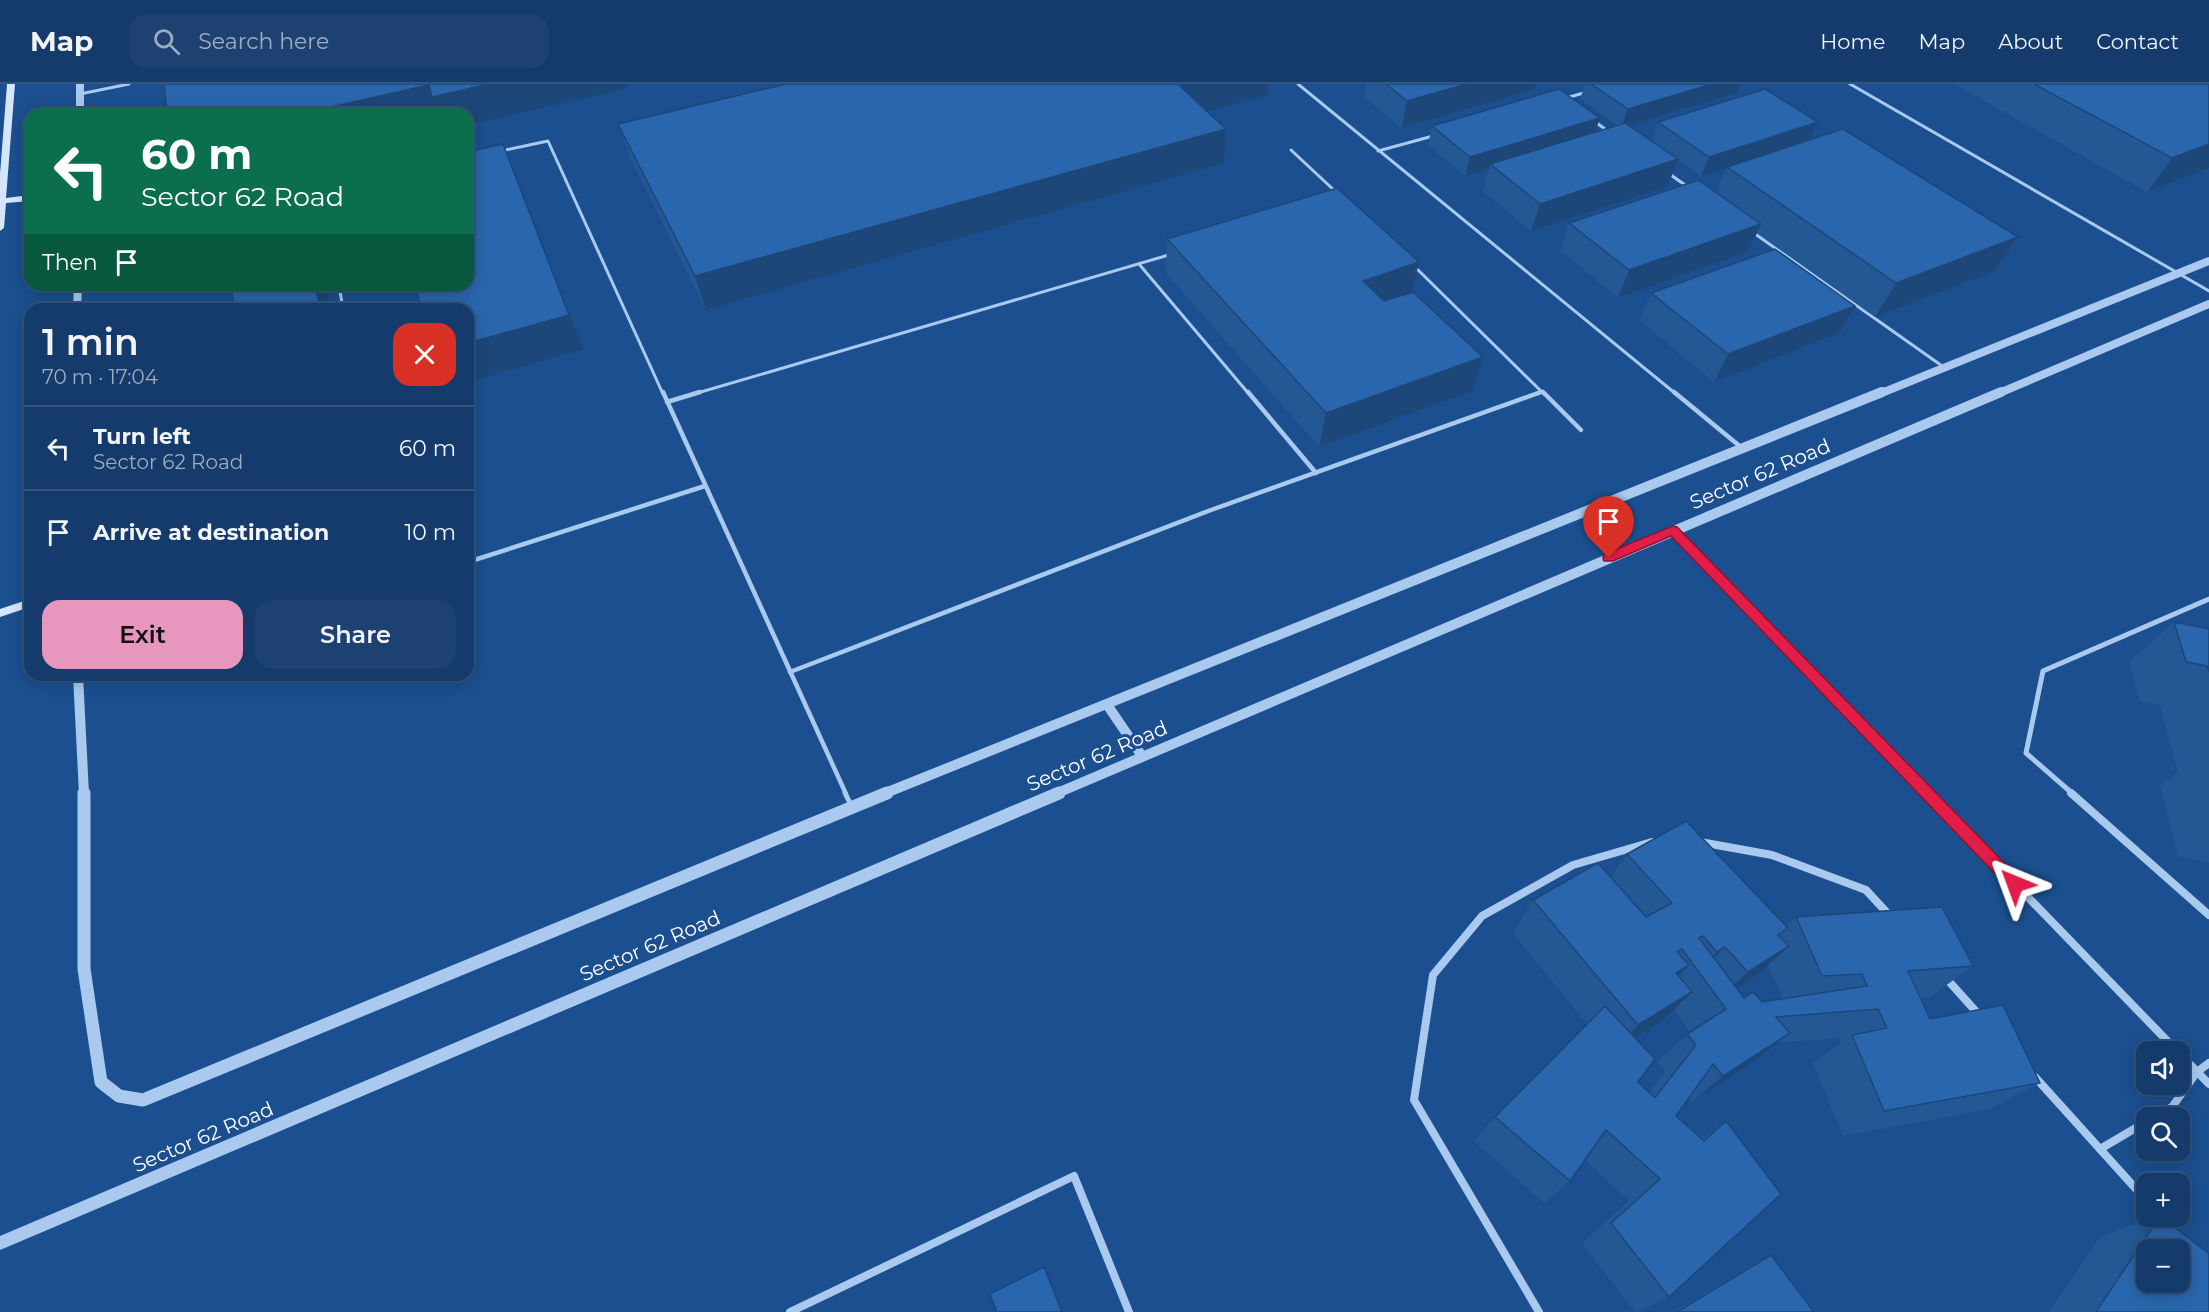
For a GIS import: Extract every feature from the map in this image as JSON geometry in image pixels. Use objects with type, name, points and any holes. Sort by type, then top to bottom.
[{"type":"main road","points":[[0,93],[10,86]]},
{"type":"main road","points":[[0,228],[3,135],[10,86]]},
{"type":"main road","points":[[2,201],[24,199]]},
{"type":"main road","points":[[0,613],[24,605]]},
{"type":"street","points":[[80,84],[80,108]]},
{"type":"street","name":"Sector 62 Road","points":[[78,681],[84,798],[84,969],[101,1083],[109,1094],[124,1099],[143,1100],[852,807],[1108,706],[2209,261]]},
{"type":"street","name":"Sector 62 Road","points":[[0,1243],[2209,304]]},
{"type":"street","points":[[1673,531],[2167,1041]]},
{"type":"street","points":[[2209,599],[2043,671],[2026,753],[2209,915]]},
{"type":"street","points":[[1108,706],[1142,756]]},
{"type":"street","points":[[1539,1312],[1414,1100],[1433,975],[1482,916],[1573,865],[1657,840]]},
{"type":"street","points":[[1691,841],[1772,855],[1866,890],[1898,924]]},
{"type":"street","points":[[1936,968],[1983,1019]]},
{"type":"street","points":[[2172,1107],[2197,1072],[2209,1063]]},
{"type":"street","points":[[2190,1065],[2209,1084]]},
{"type":"street","points":[[2030,1071],[2136,1189]]},
{"type":"street","points":[[2100,1149],[2136,1128]]},
{"type":"street","points":[[790,1312],[1074,1176],[1129,1312]]},
{"type":"lane","points":[[80,94],[129,84]]},
{"type":"lane","points":[[1298,84],[1744,449]]},
{"type":"lane","points":[[1850,84],[2209,291]]},
{"type":"lane","points":[[1573,106],[1564,99],[1593,90]]},
{"type":"lane","points":[[1592,120],[1612,133]]},
{"type":"lane","points":[[1378,151],[1444,133]]},
{"type":"lane","points":[[491,153],[548,141],[852,807]]},
{"type":"lane","points":[[1290,150],[1339,195]]},
{"type":"lane","points":[[1660,167],[1689,187]]},
{"type":"lane","points":[[1746,228],[1945,368]]},
{"type":"lane","points":[[668,402],[1183,251]]},
{"type":"lane","points":[[1406,259],[1581,430]]},
{"type":"lane","points":[[1139,264],[1316,473]]},
{"type":"lane","points":[[790,672],[1211,510],[1542,392]]},
{"type":"lane","points":[[474,560],[705,486]]},
{"type":"building","points":[[164,84],[489,84],[432,97],[429,85],[327,108],[166,108]]},
{"type":"building","points":[[786,84],[1187,84],[1180,86],[1226,129],[695,276],[618,124]]},
{"type":"building","points":[[1386,84],[1467,84],[1407,101]]},
{"type":"building","points":[[1591,84],[1712,84],[1628,109]]},
{"type":"building","points":[[2034,84],[2209,84],[2209,144],[2172,158]]},
{"type":"building","points":[[1559,89],[1600,118],[1470,157],[1432,126]]},
{"type":"building","points":[[1765,89],[1818,122],[1709,157],[1658,122]]},
{"type":"building","points":[[1625,123],[1678,159],[1540,204],[1490,164]]},
{"type":"building","points":[[1843,129],[2018,237],[1896,283],[1727,167]]},
{"type":"building","points":[[503,144],[569,315],[474,341],[474,303],[420,303],[417,291],[474,291],[474,151]]},
{"type":"building","points":[[1698,180],[1761,224],[1629,270],[1569,223]]},
{"type":"building","points":[[1337,188],[1419,262],[1363,281],[1384,301],[1413,292],[1483,357],[1326,413],[1167,239]]},
{"type":"building","points":[[1775,249],[1855,306],[1728,354],[1651,293]]},
{"type":"building","points":[[232,291],[316,291],[319,303],[233,303]]},
{"type":"building","points":[[2174,622],[2209,629],[2209,672],[2207,666],[2186,662]]},
{"type":"building","points":[[1686,821],[1788,928],[1778,935],[1789,946],[1748,972],[1725,947],[1717,952],[1703,936],[1699,938],[1744,998],[1753,992],[1762,1002],[1867,986],[1862,974],[1822,976],[1796,917],[1942,907],[1973,966],[1908,971],[1930,1019],[2003,1005],[2040,1083],[1884,1111],[1852,1035],[1887,1028],[1878,1009],[1776,1017],[1790,1033],[1723,1076],[1713,1064],[1676,1116],[1704,1141],[1726,1121],[1781,1194],[1669,1297],[1611,1223],[1660,1179],[1606,1130],[1570,1181],[1495,1117],[1605,1006],[1655,1059],[1638,1082],[1655,1098],[1696,1045],[1687,1034],[1726,1009],[1682,949],[1677,952],[1689,965],[1676,973],[1692,992],[1638,1025],[1533,900],[1598,863],[1646,917],[1672,903],[1627,854]]},
{"type":"building","points":[[2153,1227],[2174,1227],[2190,1239],[2145,1239]]},
{"type":"building","points":[[2190,1239],[2209,1254],[2209,1312],[2096,1312],[2136,1252],[2136,1293],[2190,1293]]},
{"type":"building","points":[[1771,1255],[1814,1312],[1677,1312]]},
{"type":"building","points":[[1044,1267],[1062,1312],[997,1312],[990,1294]]},
{"type":"route","points":[[1609,558],[1673,531],[2015,884]]}]
